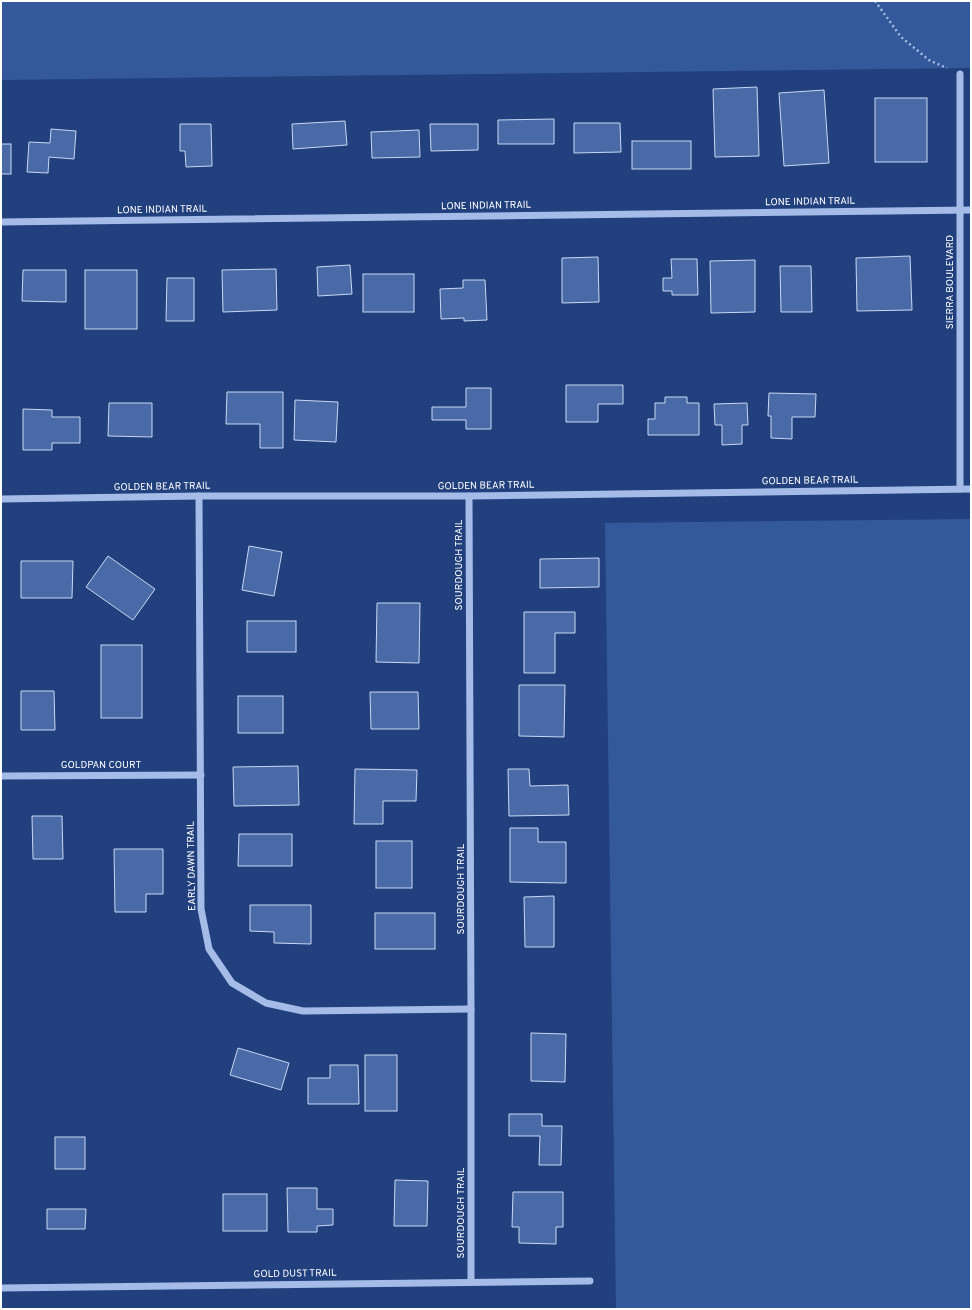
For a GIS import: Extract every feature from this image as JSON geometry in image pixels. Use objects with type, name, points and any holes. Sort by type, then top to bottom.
[{"type":"street","name":"SIERRA BOULEVARD","points":[[960,74],[960,489]]},
{"type":"street","name":"LONE INDIAN TRAIL","points":[[1,222],[971,210]]},
{"type":"street","name":"GOLDEN BEAR TRAIL","points":[[1,499],[199,496],[469,496],[971,489]]},
{"type":"street","name":"EARLY DAWN TRAIL","points":[[199,496],[201,909],[209,949],[232,983],[266,1003],[304,1011],[471,1010]]},
{"type":"street","name":"SOURDOUGH TRAIL","points":[[469,496],[471,1282]]},
{"type":"street","name":"GOLDPAN COURT","points":[[1,776],[201,775]]},
{"type":"street","name":"GOLD DUST TRAIL","points":[[1,1288],[590,1281]]},
{"type":"path","points":[[875,1],[901,37],[929,60],[960,74]]},
{"type":"shaded area","points":[[1,1],[971,1],[971,68],[1,80]]},
{"type":"shaded area","points":[[971,519],[971,1309],[616,1309],[605,523]]},
{"type":"building","points":[[757,87],[759,156],[715,157],[713,89]]},
{"type":"building","points":[[824,90],[829,163],[784,166],[779,93]]},
{"type":"building","points":[[875,98],[927,98],[927,162],[875,162]]},
{"type":"building","points":[[554,119],[554,144],[498,144],[498,120]]},
{"type":"building","points":[[345,121],[347,145],[293,149],[292,124]]},
{"type":"building","points":[[574,123],[620,123],[621,152],[574,153]]},
{"type":"building","points":[[180,124],[211,124],[212,166],[186,167],[185,151],[180,151]]},
{"type":"building","points":[[430,124],[478,124],[478,150],[431,151]]},
{"type":"building","points":[[51,129],[76,131],[74,159],[49,157],[48,173],[27,172],[29,142],[50,143]]},
{"type":"building","points":[[419,130],[420,157],[372,158],[371,132]]},
{"type":"building","points":[[632,141],[691,141],[691,169],[632,169]]},
{"type":"building","points":[[1,144],[11,144],[11,174],[1,174]]},
{"type":"building","points":[[910,256],[912,310],[857,311],[856,258]]},
{"type":"building","points":[[598,257],[599,302],[562,303],[562,258]]},
{"type":"building","points":[[671,259],[697,259],[698,295],[672,295],[672,291],[663,291],[663,278],[672,278]]},
{"type":"building","points":[[755,260],[755,312],[711,313],[710,261]]},
{"type":"building","points":[[350,265],[352,294],[318,296],[317,267]]},
{"type":"building","points":[[780,266],[811,266],[812,312],[781,312]]},
{"type":"building","points":[[276,269],[277,310],[223,312],[222,270]]},
{"type":"building","points":[[23,270],[66,270],[66,302],[22,301]]},
{"type":"building","points":[[85,270],[137,270],[137,329],[85,329]]},
{"type":"building","points":[[363,274],[414,274],[414,312],[363,312]]},
{"type":"building","points":[[167,278],[194,278],[194,321],[166,321]]},
{"type":"building","points":[[463,280],[485,280],[487,320],[464,321],[464,318],[441,319],[440,289],[463,288]]},
{"type":"building","points":[[566,385],[623,385],[623,404],[598,404],[598,422],[566,422]]},
{"type":"building","points":[[466,388],[491,388],[491,429],[466,429],[466,420],[432,420],[432,407],[466,407]]},
{"type":"building","points":[[227,392],[283,392],[283,448],[260,448],[260,424],[226,424]]},
{"type":"building","points":[[769,393],[816,394],[815,417],[792,417],[792,439],[771,438],[771,416],[768,416]]},
{"type":"building","points":[[665,397],[687,397],[687,403],[699,403],[699,435],[648,435],[648,419],[655,419],[655,403],[665,403]]},
{"type":"building","points":[[295,400],[338,402],[336,442],[294,440]]},
{"type":"building","points":[[109,403],[152,403],[152,437],[108,436]]},
{"type":"building","points":[[747,403],[748,425],[742,425],[742,444],[722,445],[722,425],[715,425],[714,404]]},
{"type":"building","points":[[23,409],[52,410],[52,417],[80,417],[80,443],[52,443],[52,450],[23,450]]},
{"type":"building","points":[[249,546],[282,552],[274,596],[242,590]]},
{"type":"building","points":[[108,556],[155,589],[133,620],[86,587]]},
{"type":"building","points":[[599,558],[599,587],[540,588],[540,559]]},
{"type":"building","points":[[21,561],[73,561],[72,598],[21,598]]},
{"type":"building","points":[[377,603],[420,603],[419,663],[376,662]]},
{"type":"building","points":[[524,612],[575,612],[575,633],[555,633],[555,673],[524,673]]},
{"type":"building","points":[[247,621],[296,621],[296,652],[247,652]]},
{"type":"building","points":[[101,645],[142,645],[142,718],[101,718]]},
{"type":"building","points":[[519,685],[565,685],[564,737],[519,736]]},
{"type":"building","points":[[21,691],[54,691],[55,730],[21,730]]},
{"type":"building","points":[[370,692],[418,692],[419,729],[371,729]]},
{"type":"building","points":[[238,696],[283,696],[283,733],[238,733]]},
{"type":"building","points":[[298,766],[299,805],[234,806],[233,767]]},
{"type":"building","points":[[355,769],[417,770],[416,801],[383,801],[383,824],[354,824]]},
{"type":"building","points":[[508,769],[529,769],[530,786],[568,785],[569,815],[509,816]]},
{"type":"building","points":[[32,816],[62,816],[63,859],[33,859]]},
{"type":"building","points":[[510,828],[538,828],[538,842],[566,842],[566,883],[510,882]]},
{"type":"building","points":[[239,834],[292,834],[292,866],[238,866]]},
{"type":"building","points":[[376,841],[412,841],[412,888],[376,888]]},
{"type":"building","points":[[114,849],[163,849],[163,894],[146,894],[146,912],[115,912]]},
{"type":"building","points":[[554,896],[554,947],[525,947],[524,897]]},
{"type":"building","points":[[250,905],[311,905],[311,944],[274,943],[274,932],[250,931]]},
{"type":"building","points":[[375,913],[435,913],[435,949],[375,949]]},
{"type":"building","points":[[531,1033],[566,1034],[565,1082],[531,1081]]},
{"type":"building","points":[[238,1048],[289,1063],[281,1090],[230,1075]]},
{"type":"building","points":[[365,1055],[397,1055],[397,1111],[365,1111]]},
{"type":"building","points":[[330,1065],[358,1065],[359,1104],[308,1104],[308,1078],[330,1078]]},
{"type":"building","points":[[509,1114],[542,1114],[542,1126],[562,1126],[561,1165],[539,1165],[540,1136],[509,1136]]},
{"type":"building","points":[[55,1137],[85,1137],[85,1169],[55,1169]]},
{"type":"building","points":[[395,1180],[428,1181],[427,1226],[394,1226]]},
{"type":"building","points":[[287,1188],[317,1188],[317,1209],[333,1209],[333,1225],[317,1226],[317,1232],[288,1232]]},
{"type":"building","points":[[513,1192],[563,1192],[563,1227],[556,1227],[556,1244],[519,1243],[519,1227],[512,1227]]},
{"type":"building","points":[[223,1194],[267,1194],[267,1231],[223,1231]]},
{"type":"building","points":[[47,1209],[86,1209],[85,1229],[47,1229]]}]
